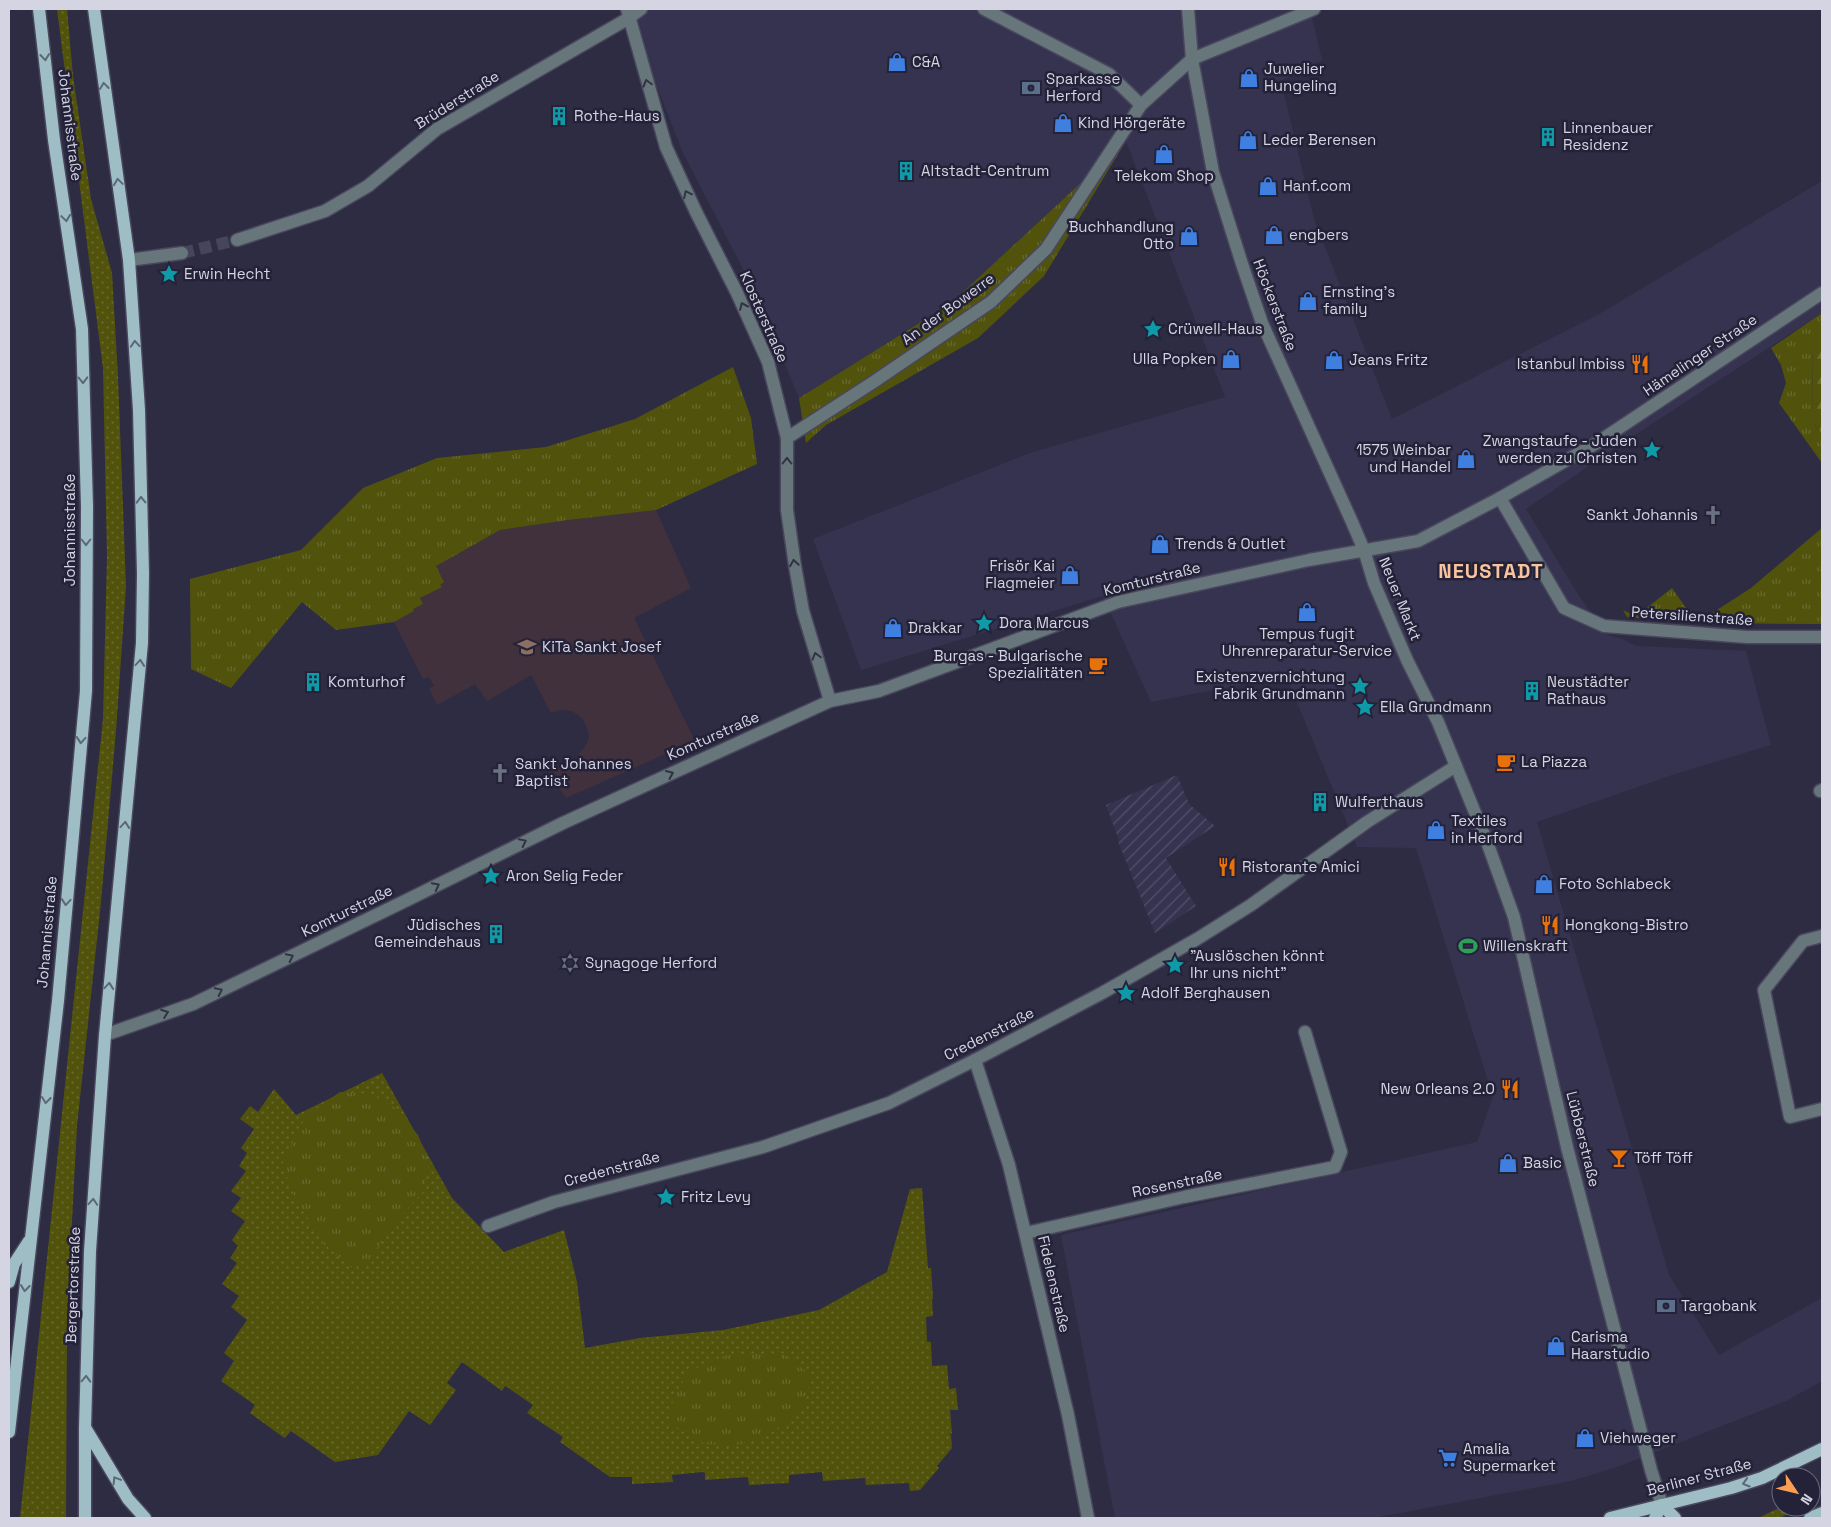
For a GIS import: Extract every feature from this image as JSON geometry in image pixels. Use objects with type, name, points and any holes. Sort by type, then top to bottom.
[{"type":"main road","name":"Johannisstraße","points":[[30,1239],[52,1052],[86,691],[86,507],[82,329],[54,140],[39,9]]},
{"type":"main road","points":[[94,9],[129,260],[139,410],[143,573],[142,643],[104,1035]]},
{"type":"main road","name":"Bergertorstraße","points":[[85,1518],[85,1428],[90,1250],[104,1035]]},
{"type":"main road","points":[[9,1282],[14,1264],[30,1239]]},
{"type":"main road","points":[[9,1432],[30,1239]]},
{"type":"main road","points":[[85,1428],[128,1499],[145,1518]]},
{"type":"main road","name":"Berliner Straße","points":[[1610,1518],[1731,1488],[1762,1478],[1822,1449]]},
{"type":"main road","points":[[1655,1518],[1662,1505]]},
{"type":"main road","name":"Lübberstraße","points":[[1662,1505],[1675,1518]]},
{"type":"main road","points":[[1810,1518],[1822,1513]]},
{"type":"street","name":"Brüderstraße","points":[[237,240],[325,211],[368,186],[437,129],[628,14],[641,9]]},
{"type":"street","points":[[984,9],[1109,74],[1141,105]]},
{"type":"street","name":"Höckerstraße","points":[[1188,9],[1192,59],[1213,172],[1262,323],[1364,550]]},
{"type":"street","name":"An der Bowerre","points":[[786,438],[875,382],[991,302],[1046,249],[1141,105],[1192,59],[1314,9]]},
{"type":"street","name":"Klosterstraße","points":[[628,14],[666,147],[737,293],[768,362],[786,438],[787,510],[803,611],[830,701]]},
{"type":"street","points":[[129,260],[182,253]]},
{"type":"street","name":"Hämelinger Straße","points":[[1596,444],[1822,293]]},
{"type":"street","name":"Neuer Markt","points":[[1456,766],[1438,722],[1407,660],[1374,583],[1364,550],[1418,541],[1596,444]]},
{"type":"street","name":"Petersilienstraße","points":[[1500,498],[1564,608],[1608,627],[1747,637],[1822,637]]},
{"type":"street","name":"Komturstraße","points":[[104,1035],[193,1004],[563,823],[830,701],[879,691],[1118,602],[1303,561],[1364,550]]},
{"type":"street","name":"Credenstraße","points":[[488,1226],[554,1202],[764,1147],[889,1103],[1102,993],[1197,939],[1251,905],[1367,822],[1456,766]]},
{"type":"street","name":"Lübberstraße","points":[[1456,766],[1488,842],[1514,917],[1567,1147],[1651,1470],[1662,1505]]},
{"type":"street","points":[[1822,936],[1803,941],[1764,990],[1790,1117],[1822,1110]]},
{"type":"street","name":"Rosenstraße","points":[[1026,1233],[1184,1197],[1335,1166],[1341,1152],[1305,1032]]},
{"type":"street","name":"Fidelenstraße","points":[[975,1060],[1009,1165],[1026,1233],[1068,1415],[1088,1518]]},
{"type":"shaded area","points":[[632,9],[1310,9],[1322,60],[1281,81],[1314,219],[1392,419],[1601,313],[1822,181],[1822,313],[1618,446],[1526,509],[1576,591],[1605,634],[1636,646],[1746,651],[1771,745],[1672,775],[1537,822],[1669,1275],[1719,1355],[1822,1298],[1822,1381],[1786,1401],[1617,1467],[1571,1481],[1373,1518],[1115,1518],[1061,1235],[1477,1142],[1493,1097],[1416,848],[1357,847],[1286,676],[1151,702],[1103,596],[861,670],[813,539],[1030,453],[1225,397],[1126,141],[950,304],[799,398],[754,290],[683,153],[636,33]]},
{"type":"shaded area","name":"KiTa Sankt Josef","points":[[656,510],[691,588],[634,618],[695,741],[566,798],[547,774],[573,758],[576,760],[579,758],[579,753],[589,738],[582,718],[572,711],[560,710],[551,713],[531,675],[487,701],[475,684],[437,705],[429,689],[434,686],[429,677],[423,679],[394,622],[423,604],[420,599],[444,582],[435,566],[500,530]]},
{"type":"shaded area","points":[[1177,775],[1189,804],[1215,826],[1166,858],[1196,906],[1155,933],[1119,844],[1106,805]]},
{"type":"green space","points":[[57,9],[67,9],[73,76],[91,199],[112,273],[126,586],[101,902],[77,1126],[67,1316],[66,1518],[20,1518],[103,719],[107,556],[103,368]]},
{"type":"green space","points":[[1126,141],[1044,276],[978,338],[826,425],[806,443],[799,398],[950,304]]},
{"type":"green space","points":[[1822,313],[1822,335],[1813,343],[1812,421],[1822,434],[1822,463],[1779,403],[1786,383],[1781,365],[1771,348]]},
{"type":"green space","points":[[1822,335],[1822,434],[1812,421],[1813,342]]},
{"type":"green space","points":[[733,367],[751,418],[757,464],[656,510],[500,530],[436,566],[444,582],[440,585],[442,587],[420,598],[423,604],[394,622],[336,630],[302,602],[231,688],[191,669],[190,579],[301,550],[363,488],[437,458],[546,447],[635,419]]},
{"type":"green space","points":[[1822,528],[1822,624],[1699,623],[1627,617],[1623,610],[1634,615],[1639,614],[1672,588],[1693,618],[1693,621],[1700,621],[1751,588]]},
{"type":"green space","points":[[382,1073],[452,1198],[504,1252],[564,1230],[577,1282],[585,1348],[640,1338],[723,1330],[819,1310],[887,1272],[910,1189],[922,1188],[928,1268],[931,1268],[933,1299],[933,1316],[926,1317],[927,1341],[925,1341],[931,1342],[932,1366],[947,1365],[949,1389],[956,1388],[958,1410],[950,1410],[952,1434],[948,1434],[951,1435],[952,1448],[937,1466],[939,1468],[920,1490],[910,1491],[909,1483],[866,1485],[865,1478],[823,1481],[822,1472],[789,1475],[789,1483],[749,1485],[748,1477],[705,1480],[705,1473],[703,1472],[672,1475],[673,1482],[632,1484],[632,1477],[610,1477],[560,1442],[563,1437],[527,1413],[533,1405],[505,1386],[502,1391],[462,1362],[447,1383],[456,1390],[430,1425],[409,1411],[378,1455],[335,1462],[291,1431],[285,1438],[283,1437],[250,1413],[255,1405],[221,1381],[234,1361],[224,1353],[247,1320],[231,1307],[239,1296],[222,1284],[237,1263],[230,1258],[238,1246],[232,1240],[245,1221],[231,1211],[241,1198],[231,1191],[246,1171],[239,1166],[247,1153],[241,1148],[254,1129],[240,1119],[250,1106],[258,1112],[274,1089],[296,1115]]},
{"type":"green space","points":[[340,1092],[371,1094],[395,1108],[418,1135],[429,1164],[423,1192],[394,1223],[366,1265],[351,1267],[324,1244],[295,1197],[282,1164],[306,1116]]},
{"type":"green space","points":[[782,1353],[811,1375],[804,1409],[762,1439],[735,1445],[705,1444],[668,1422],[674,1396],[690,1371],[727,1355]]},
{"type":"green space","points":[[1771,1512],[1771,1517],[1781,1517],[1779,1518],[1758,1518]]},
{"type":"tunnel","points":[[182,253],[237,240]]},
{"type":"place","name":"C&A","points":[[897,62]]},
{"type":"place","name":"Juwelier Hungeling","points":[[1249,78]]},
{"type":"place","name":"Sparkasse Herford","points":[[1031,88]]},
{"type":"place","name":"Rothe-Haus","points":[[559,116]]},
{"type":"place","name":"Kind Hörgeräte","points":[[1063,123]]},
{"type":"place","name":"Linnenbauer Residenz","points":[[1548,137]]},
{"type":"place","name":"Leder Berensen","points":[[1248,140]]},
{"type":"place","name":"Telekom Shop","points":[[1164,154]]},
{"type":"place","name":"Altstadt-Centrum","points":[[906,171]]},
{"type":"place","name":"Hanf.com","points":[[1268,186]]},
{"type":"place","name":"engbers","points":[[1274,235]]},
{"type":"place","name":"Buchhandlung Otto","points":[[1189,236]]},
{"type":"place","name":"Erwin Hecht","points":[[169,274]]},
{"type":"place","name":"Ernsting's family","points":[[1308,301]]},
{"type":"place","name":"Crüwell-Haus","points":[[1153,329]]},
{"type":"place","name":"Ulla Popken","points":[[1231,359]]},
{"type":"place","name":"Jeans Fritz","points":[[1334,360]]},
{"type":"place","name":"Istanbul Imbiss","points":[[1640,364]]},
{"type":"place","name":"Zwangstaufe - Juden werden zu Christen","points":[[1652,450]]},
{"type":"place","name":"1575 Weinbar und Handel","points":[[1466,459]]},
{"type":"place","name":"Sankt Johannis","points":[[1713,515]]},
{"type":"place","name":"Trends & Outlet","points":[[1160,544]]},
{"type":"place","name":"Frisör Kai Flagmeier","points":[[1070,575]]},
{"type":"place","name":"Tempus fugit Uhrenreparatur-Service","points":[[1307,612]]},
{"type":"place","name":"Dora Marcus","points":[[984,623]]},
{"type":"place","name":"Drakkar","points":[[893,628]]},
{"type":"place","name":"KiTa Sankt Josef","points":[[527,647]]},
{"type":"place","name":"Burgas - Bulgarische Spezialitäten","points":[[1098,665]]},
{"type":"place","name":"Komturhof","points":[[313,682]]},
{"type":"place","name":"Existenzvernichtung Fabrik Grundmann","points":[[1360,686]]},
{"type":"place","name":"Neustädter Rathaus","points":[[1532,691]]},
{"type":"place","name":"Ella Grundmann","points":[[1365,707]]},
{"type":"place","name":"La Piazza","points":[[1506,762]]},
{"type":"place","name":"Sankt Johannes Baptist","points":[[500,773]]},
{"type":"place","name":"Wulferthaus","points":[[1320,802]]},
{"type":"place","name":"Textiles in Herford","points":[[1436,830]]},
{"type":"place","name":"Ristorante Amici","points":[[1227,867]]},
{"type":"place","name":"Aron Selig Feder","points":[[491,876]]},
{"type":"place","name":"Foto Schlabeck","points":[[1544,884]]},
{"type":"place","name":"Hongkong-Bistro","points":[[1550,925]]},
{"type":"place","name":"Jüdisches Gemeindehaus","points":[[496,934]]},
{"type":"place","name":"Willenskraft","points":[[1468,946]]},
{"type":"place","name":"Synagoge Herford","points":[[570,963]]},
{"type":"place","name":"\"Auslöschen könnt Ihr uns nicht\"","points":[[1175,965]]},
{"type":"place","name":"Adolf Berghausen","points":[[1126,993]]},
{"type":"place","name":"New Orleans 2.0","points":[[1510,1089]]},
{"type":"place","name":"Töff Töff","points":[[1619,1158]]},
{"type":"place","name":"Basic","points":[[1508,1163]]},
{"type":"place","name":"Fritz Levy","points":[[666,1197]]},
{"type":"place","name":"Targobank","points":[[1666,1306]]},
{"type":"place","name":"Carisma Haarstudio","points":[[1556,1346]]},
{"type":"place","name":"Viehweger","points":[[1585,1438]]},
{"type":"place","name":"Amalia Supermarket","points":[[1448,1458]]},
{"type":"district","name":"NEUSTADT","points":[[1491,571]]}]
